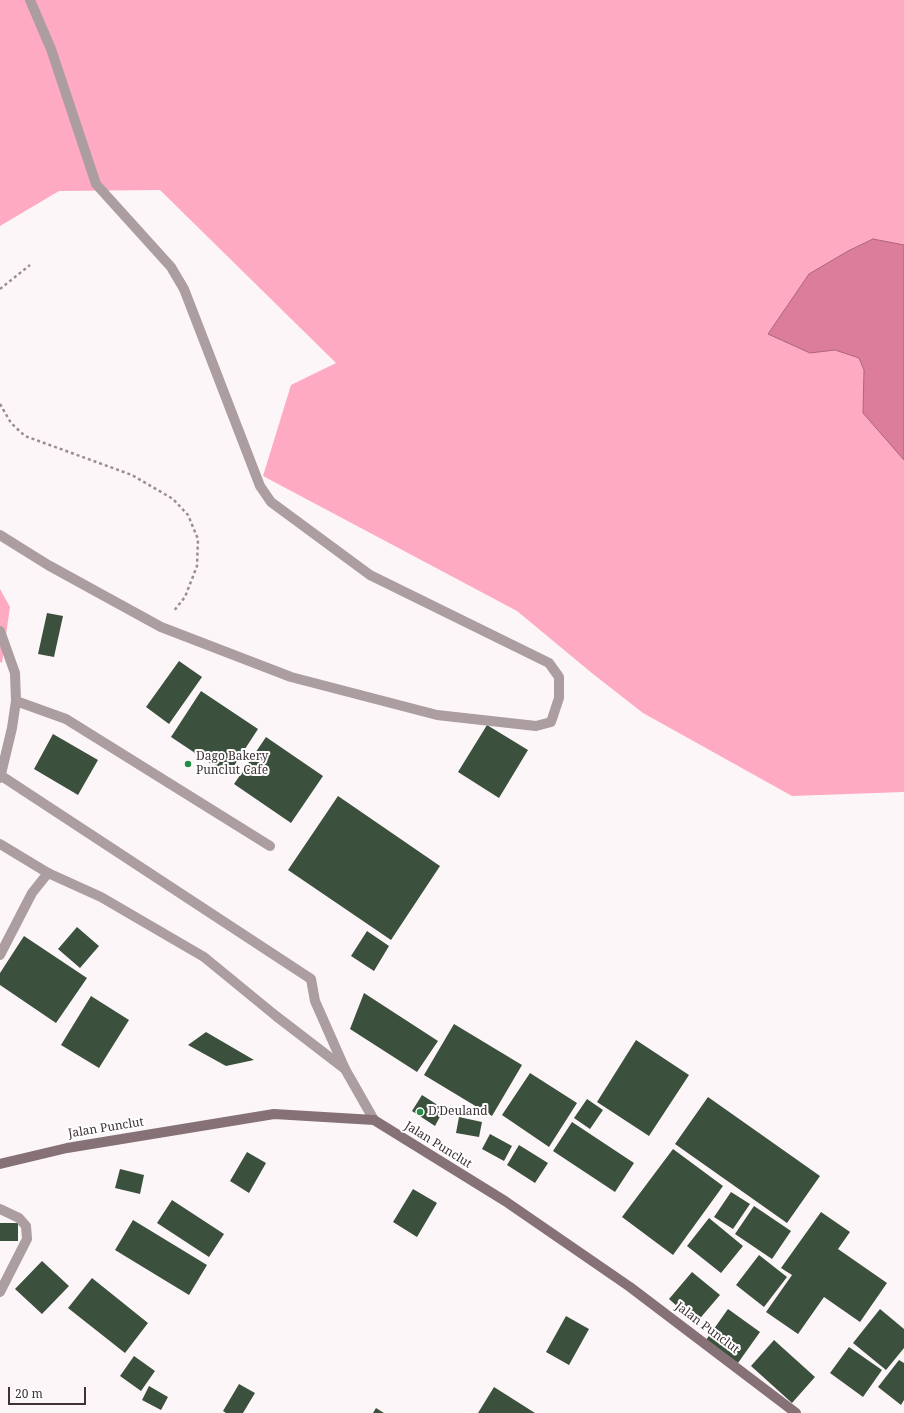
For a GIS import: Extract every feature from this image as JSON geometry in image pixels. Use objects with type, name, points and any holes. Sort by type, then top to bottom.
[{"type":"main road","name":"Jalan Punclut","points":[[0,1164],[67,1148],[274,1114],[374,1120],[505,1201],[630,1287],[796,1413]]},
{"type":"street","points":[[0,535],[48,565],[161,627],[292,678],[437,715],[536,726],[551,722],[560,698],[559,677],[549,663],[370,575],[271,502],[260,486],[184,289],[171,267],[96,184],[50,49],[30,0]]},
{"type":"street","points":[[0,631],[15,673],[16,701],[12,728],[0,777],[311,979],[315,1001],[345,1068],[374,1120]]},
{"type":"street","points":[[16,701],[66,719],[270,846]]},
{"type":"street","points":[[1,846],[48,873],[101,897],[204,957],[276,1016],[345,1068]]},
{"type":"street","points":[[0,955],[32,893],[48,873]]},
{"type":"street","points":[[0,1209],[19,1218],[26,1226],[27,1239],[0,1292]]},
{"type":"path","points":[[0,289],[30,265]]},
{"type":"path","points":[[0,404],[11,423],[25,436],[132,475],[173,499],[188,515],[198,538],[197,566],[185,597],[161,627]]},
{"type":"shaded area","points":[[0,0],[904,0],[904,792],[792,796],[643,713],[517,611],[263,476],[291,385],[336,363],[160,190],[59,191],[0,226]]},
{"type":"shaded area","points":[[873,239],[904,245],[904,460],[863,413],[864,370],[859,358],[835,350],[810,353],[768,334],[809,274],[848,251]]},
{"type":"shaded area","points":[[0,589],[10,607],[2,663],[0,662]]},
{"type":"building","points":[[47,613],[63,616],[54,657],[38,654]]},
{"type":"building","points":[[179,661],[202,677],[169,724],[146,707]]},
{"type":"building","points":[[201,691],[258,729],[228,775],[171,737]]},
{"type":"building","points":[[487,725],[528,750],[499,798],[458,772]]},
{"type":"building","points":[[53,734],[98,760],[78,795],[34,769]]},
{"type":"building","points":[[266,737],[323,776],[291,823],[234,784]]},
{"type":"building","points":[[338,796],[440,866],[391,940],[288,870]]},
{"type":"building","points":[[77,927],[99,946],[80,968],[58,949]]},
{"type":"building","points":[[367,931],[389,946],[374,971],[351,956]]},
{"type":"building","points":[[24,936],[87,978],[56,1023],[0,985],[0,973]]},
{"type":"building","points":[[364,993],[438,1041],[417,1072],[350,1029]]},
{"type":"building","points":[[91,996],[129,1020],[99,1068],[61,1045]]},
{"type":"building","points":[[454,1024],[522,1065],[492,1116],[424,1075]]},
{"type":"building","points":[[206,1032],[254,1060],[226,1066],[188,1045]]},
{"type":"building","points":[[636,1040],[689,1075],[649,1136],[597,1102]]},
{"type":"building","points":[[530,1073],[577,1103],[549,1147],[502,1115]]},
{"type":"building","points":[[422,1095],[444,1109],[435,1126],[412,1111]]},
{"type":"building","points":[[708,1097],[820,1176],[787,1223],[675,1144]]},
{"type":"building","points":[[587,1099],[603,1110],[590,1129],[574,1118]]},
{"type":"building","points":[[459,1117],[482,1122],[479,1137],[456,1133]]},
{"type":"building","points":[[572,1122],[634,1163],[615,1192],[553,1151]]},
{"type":"building","points":[[490,1134],[512,1146],[504,1161],[482,1149]]},
{"type":"building","points":[[519,1145],[548,1163],[535,1183],[507,1165]]},
{"type":"building","points":[[673,1149],[723,1186],[673,1255],[622,1217]]},
{"type":"building","points":[[247,1152],[266,1163],[249,1193],[230,1181]]},
{"type":"building","points":[[120,1169],[144,1175],[140,1194],[115,1188]]},
{"type":"building","points":[[413,1189],[437,1203],[417,1237],[393,1222]]},
{"type":"building","points":[[731,1192],[750,1204],[733,1229],[714,1217]]},
{"type":"building","points":[[172,1200],[224,1234],[209,1257],[157,1223]]},
{"type":"building","points":[[754,1206],[791,1231],[772,1259],[735,1234]]},
{"type":"building","points":[[821,1212],[850,1232],[838,1249],[887,1283],[860,1322],[824,1297],[798,1334],[766,1312],[792,1275],[781,1268]]},
{"type":"building","points":[[709,1218],[743,1246],[721,1273],[687,1246]]},
{"type":"building","points":[[133,1220],[207,1265],[189,1295],[115,1250]]},
{"type":"building","points":[[0,1223],[18,1223],[18,1241],[0,1241]]},
{"type":"building","points":[[759,1255],[787,1277],[764,1307],[736,1285]]},
{"type":"building","points":[[42,1261],[69,1286],[42,1314],[15,1289]]},
{"type":"building","points":[[692,1272],[720,1295],[696,1323],[669,1299]]},
{"type":"building","points":[[92,1278],[148,1323],[125,1353],[68,1308]]},
{"type":"building","points":[[728,1309],[760,1332],[738,1363],[706,1340]]},
{"type":"building","points":[[880,1309],[904,1329],[904,1348],[886,1370],[853,1343]]},
{"type":"building","points":[[566,1316],[589,1329],[569,1365],[546,1352]]},
{"type":"building","points":[[774,1340],[815,1377],[792,1403],[751,1366]]},
{"type":"building","points":[[849,1347],[882,1370],[863,1397],[830,1373]]},
{"type":"building","points":[[134,1356],[155,1371],[141,1391],[120,1376]]},
{"type":"building","points":[[899,1360],[904,1363],[904,1400],[901,1405],[878,1387]]},
{"type":"building","points":[[239,1384],[255,1393],[243,1413],[226,1413],[223,1411]]},
{"type":"building","points":[[149,1386],[168,1397],[161,1410],[142,1400]]},
{"type":"building","points":[[494,1387],[535,1413],[478,1413]]},
{"type":"building","points":[[376,1408],[384,1413],[373,1413]]},
{"type":"place","name":"Dago Bakery Punclut Cafe","points":[[188,764]]},
{"type":"place","name":"D'Deuland","points":[[420,1112]]}]
